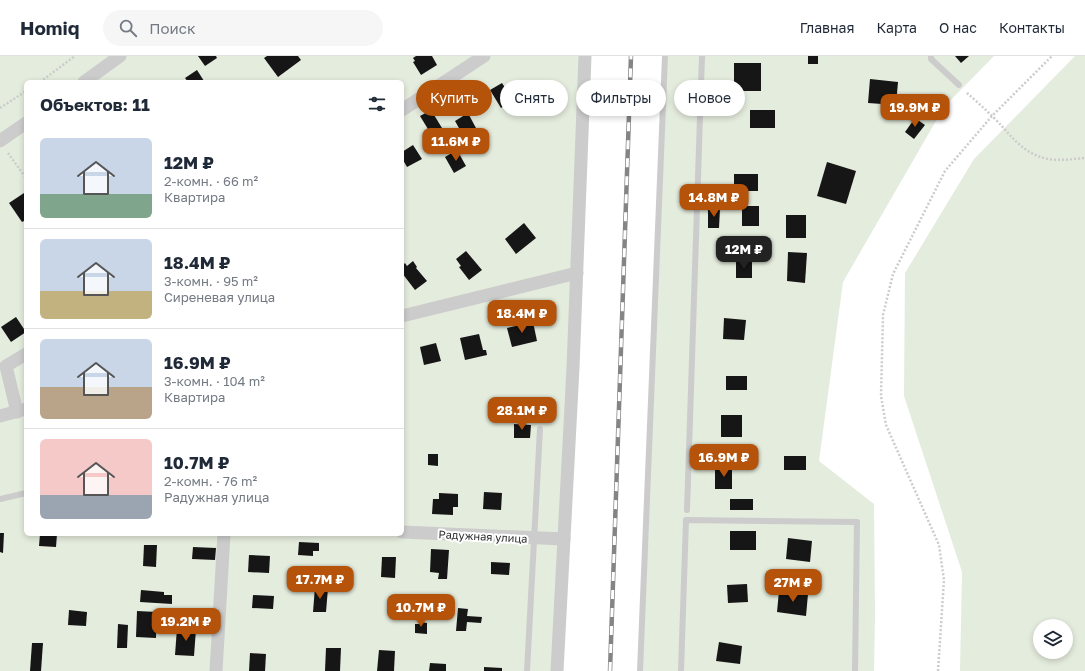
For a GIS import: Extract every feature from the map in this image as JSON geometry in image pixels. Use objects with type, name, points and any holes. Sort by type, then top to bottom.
[{"type":"street","points":[[87,80],[120,56]]},
{"type":"street","points":[[404,109],[484,56]]},
{"type":"street","points":[[557,671],[577,273],[585,56]]},
{"type":"street","points":[[2,144],[24,125]]},
{"type":"street","points":[[404,316],[577,273]]},
{"type":"street","points":[[0,416],[22,410],[6,366],[24,355]]},
{"type":"street","name":"Радужная улица","points":[[404,532],[564,539]]},
{"type":"street","points":[[216,671],[224,536]]},
{"type":"lane","points":[[640,671],[665,56]]},
{"type":"lane","points":[[687,510],[702,56]]},
{"type":"lane","points":[[931,56],[931,59],[959,85]]},
{"type":"lane","points":[[527,671],[540,429]]},
{"type":"lane","points":[[0,499],[24,493]]},
{"type":"lane","points":[[681,671],[686,520],[857,522],[855,671]]},
{"type":"path","points":[[43,80],[75,56]]},
{"type":"path","points":[[938,671],[944,580],[939,545],[886,425],[881,396],[883,315],[893,274],[945,172],[992,116],[1052,56]]},
{"type":"path","points":[[959,85],[992,116],[1020,146],[1033,154],[1048,159],[1065,160],[1085,158]]},
{"type":"path","points":[[0,108],[24,92]]},
{"type":"path","points":[[2,144],[24,175]]},
{"type":"green space","points":[[0,56],[585,56],[584,80],[576,80],[576,116],[582,116],[557,671],[0,671]]},
{"type":"green space","points":[[664,56],[994,56],[944,107],[843,282],[819,461],[874,504],[874,671],[640,671],[662,116],[666,116],[666,80],[663,80]]},
{"type":"green space","points":[[1075,56],[1085,56],[1085,671],[960,671],[962,572],[904,396],[905,273],[974,159]]},
{"type":"building","points":[[198,56],[216,56],[217,58],[205,66]]},
{"type":"building","points":[[267,56],[298,56],[301,60],[278,77],[264,58]]},
{"type":"building","points":[[416,56],[432,56],[437,65],[421,75],[413,62],[415,61],[413,58]]},
{"type":"building","points":[[808,56],[818,56],[818,64],[808,64]]},
{"type":"building","points":[[955,56],[969,56],[961,63]]},
{"type":"building","points":[[734,63],[761,63],[761,91],[745,91],[745,80],[734,80]]},
{"type":"building","points":[[197,70],[203,80],[186,80],[185,78]]},
{"type":"building","points":[[870,79],[898,82],[896,105],[868,103]]},
{"type":"building","points":[[500,84],[500,106],[492,93],[492,89]]},
{"type":"building","points":[[750,110],[775,110],[775,128],[750,128]]},
{"type":"building","points":[[420,116],[435,116],[442,128],[431,134]]},
{"type":"building","points":[[463,116],[470,116],[477,130],[464,137],[455,121]]},
{"type":"building","points":[[915,118],[925,125],[914,139],[905,132]]},
{"type":"building","points":[[413,145],[422,159],[407,167],[404,162],[404,151]]},
{"type":"building","points":[[457,150],[466,166],[454,173],[445,157]]},
{"type":"building","points":[[827,162],[856,171],[846,204],[817,196]]},
{"type":"building","points":[[734,174],[758,174],[758,191],[734,191]]},
{"type":"building","points":[[24,193],[24,221],[22,222],[9,203]]},
{"type":"building","points":[[742,206],[759,206],[759,226],[742,226]]},
{"type":"building","points":[[708,207],[720,208],[719,228],[708,228]]},
{"type":"building","points":[[786,215],[806,215],[806,238],[786,238]]},
{"type":"building","points":[[524,223],[536,238],[516,254],[505,239]]},
{"type":"building","points":[[466,251],[482,270],[469,280],[459,267],[461,266],[456,259]]},
{"type":"building","points":[[788,252],[807,253],[805,283],[787,281]]},
{"type":"building","points":[[413,261],[417,267],[416,268],[427,281],[415,290],[404,276],[405,263],[407,266]]},
{"type":"building","points":[[736,262],[752,262],[752,278],[736,278]]},
{"type":"building","points":[[16,317],[24,329],[24,333],[11,342],[1,327]]},
{"type":"building","points":[[724,318],[746,320],[744,340],[723,339]]},
{"type":"building","points":[[533,322],[537,341],[512,347],[507,328]]},
{"type":"building","points":[[479,334],[483,350],[486,350],[487,355],[465,360],[460,338]]},
{"type":"building","points":[[436,343],[441,361],[424,365],[420,347]]},
{"type":"building","points":[[726,376],[747,376],[747,390],[726,390]]},
{"type":"building","points":[[721,415],[742,415],[742,437],[721,437]]},
{"type":"building","points":[[514,424],[531,425],[530,438],[514,438]]},
{"type":"building","points":[[428,454],[438,454],[438,466],[428,465]]},
{"type":"building","points":[[784,456],[806,456],[806,470],[784,470]]},
{"type":"building","points":[[715,467],[732,467],[732,489],[715,489]]},
{"type":"building","points":[[484,492],[502,493],[501,510],[483,509]]},
{"type":"building","points":[[439,493],[458,494],[458,507],[453,507],[453,515],[432,514],[433,499],[439,499]]},
{"type":"building","points":[[730,499],[753,499],[753,510],[730,510]]},
{"type":"building","points":[[730,531],[756,531],[756,550],[730,550]]},
{"type":"building","points":[[0,533],[4,533],[3,553],[0,552]]},
{"type":"building","points":[[40,536],[57,536],[56,547],[39,546]]},
{"type":"building","points":[[788,538],[812,541],[810,562],[786,559]]},
{"type":"building","points":[[299,542],[319,543],[319,551],[313,551],[313,556],[298,555]]},
{"type":"building","points":[[144,545],[157,545],[156,567],[143,566]]},
{"type":"building","points":[[193,547],[216,548],[215,560],[192,559]]},
{"type":"building","points":[[431,549],[449,550],[447,579],[438,579],[439,573],[430,572]]},
{"type":"building","points":[[249,555],[270,556],[269,573],[248,572]]},
{"type":"building","points":[[382,557],[396,557],[395,578],[381,577]]},
{"type":"building","points":[[491,562],[510,563],[509,575],[491,574]]},
{"type":"building","points":[[747,584],[748,602],[728,603],[727,585]]},
{"type":"building","points":[[315,587],[328,588],[326,612],[313,612]]},
{"type":"building","points":[[141,590],[164,592],[164,595],[172,595],[172,604],[140,602]]},
{"type":"building","points":[[779,591],[808,594],[806,616],[777,612]]},
{"type":"building","points":[[253,595],[274,596],[273,609],[252,608]]},
{"type":"building","points":[[416,600],[433,601],[432,615],[425,615],[425,620],[415,620]]},
{"type":"building","points":[[458,608],[468,609],[467,616],[482,617],[481,623],[467,622],[466,631],[456,631]]},
{"type":"building","points":[[69,610],[87,612],[86,626],[68,625]]},
{"type":"building","points":[[137,611],[157,612],[156,638],[136,637]]},
{"type":"building","points":[[420,622],[427,623],[427,634],[415,633],[415,624],[420,624]]},
{"type":"building","points":[[118,624],[128,625],[127,648],[117,648]]},
{"type":"building","points":[[177,628],[196,629],[194,656],[175,655]]},
{"type":"building","points":[[719,642],[742,646],[740,664],[716,661]]},
{"type":"building","points":[[32,643],[43,643],[41,671],[30,671]]},
{"type":"building","points":[[326,648],[341,648],[340,671],[325,671]]},
{"type":"building","points":[[379,650],[395,651],[394,671],[377,671]]},
{"type":"building","points":[[250,653],[266,654],[265,671],[249,671]]},
{"type":"building","points":[[430,663],[446,664],[446,671],[429,671]]},
{"type":"building","points":[[484,667],[502,668],[502,671],[484,671]]},
{"type":"railway","points":[[610,671],[631,56]]}]
